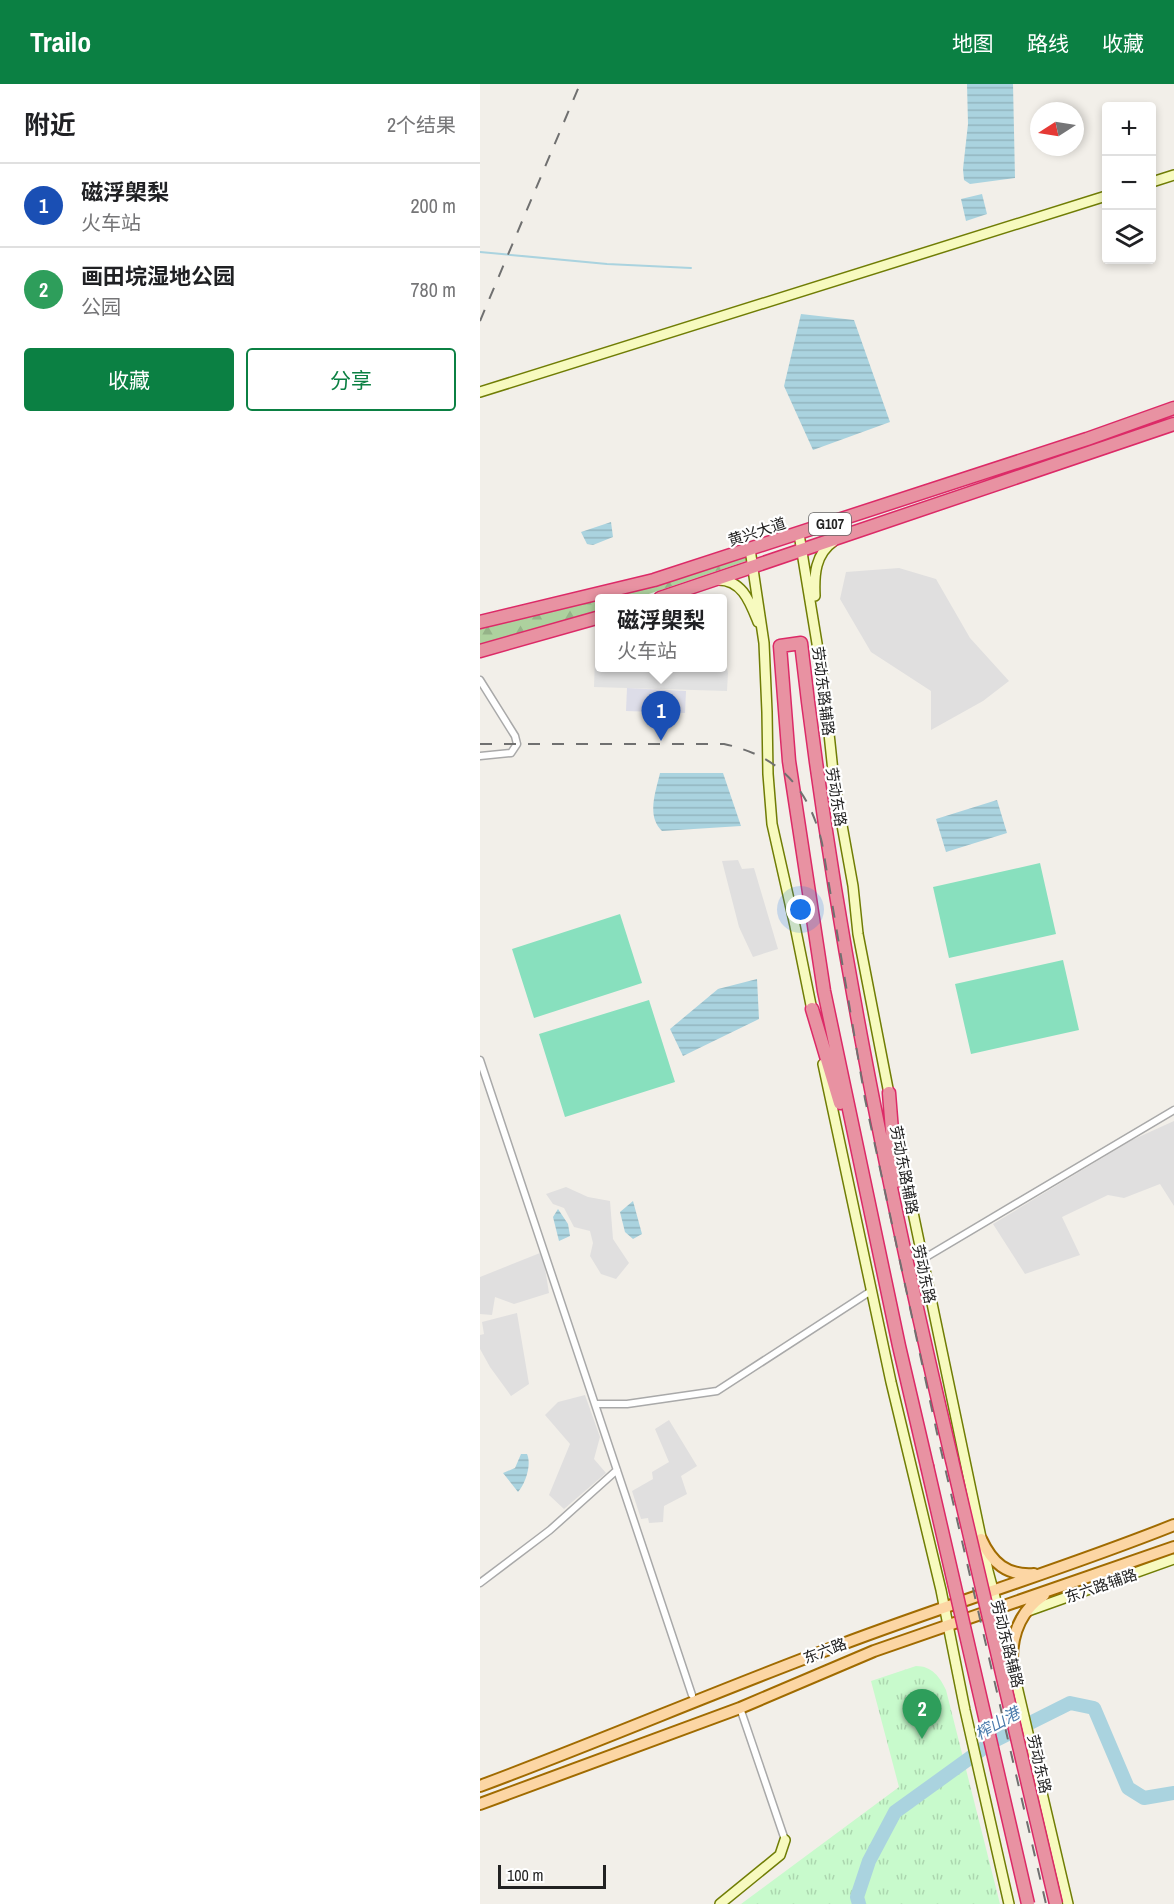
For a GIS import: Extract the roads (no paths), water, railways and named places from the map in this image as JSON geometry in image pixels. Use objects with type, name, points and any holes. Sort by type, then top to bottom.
[{"type":"highway","name":"黄兴大道","points":[[596,594],[654,580],[799,534],[1097,436],[1174,408]]},
{"type":"highway","name":"黄兴大道","points":[[672,594],[1174,424]]},
{"type":"highway","name":"黄兴大道","points":[[480,622],[595,594]]},
{"type":"highway","points":[[480,651],[595,618]]},
{"type":"highway","name":"劳动东路","points":[[872,1221],[828,1012],[789,760],[780,646],[801,643],[819,790],[853,993],[911,1286],[952,1460],[1064,1902]]},
{"type":"highway","points":[[812,1009],[872,1221],[1028,1904]]},
{"type":"highway","points":[[889,1093],[895,1172],[911,1286]]},
{"type":"main road","points":[[1156,181],[1174,174]]},
{"type":"main road","points":[[480,392],[1102,198]]},
{"type":"main road","name":"劳动东路辅路","points":[[799,534],[820,661],[834,781],[853,886],[860,945],[981,1539],[1017,1684],[1064,1902]]},
{"type":"main road","points":[[820,661],[814,584],[816,568],[824,550],[840,537]]},
{"type":"main road","points":[[750,549],[764,643],[771,816],[871,1291],[948,1624],[1009,1904]]},
{"type":"main road","points":[[715,580],[731,582],[744,592],[759,623],[764,643]]},
{"type":"main road","name":"东六路","points":[[480,1786],[837,1646],[1046,1573],[1174,1525]]},
{"type":"main road","points":[[981,1539],[991,1557],[1003,1569],[1027,1575],[1046,1573]]},
{"type":"main road","name":"东六路","points":[[480,1804],[740,1708],[874,1651],[1174,1547]]},
{"type":"main road","name":"东六路辅路","points":[[1028,1611],[1174,1559]]},
{"type":"main road","points":[[1012,1664],[1014,1633],[1028,1611],[1040,1598],[1051,1591]]},
{"type":"main road","points":[[720,1904],[780,1856],[785,1840]]},
{"type":"main road","points":[[730,1904],[786,1858],[785,1840]]},
{"type":"street","points":[[480,680],[515,736],[517,744],[511,753],[480,756]]},
{"type":"street","points":[[480,1060],[692,1695]]},
{"type":"street","points":[[923,1259],[1174,1110]]},
{"type":"street","points":[[595,1404],[627,1404],[717,1391],[871,1291]]},
{"type":"street","points":[[480,1583],[550,1530],[617,1470]]},
{"type":"street","points":[[740,1708],[785,1840]]},
{"type":"water","points":[[967,84],[1013,84],[1015,178],[970,184],[964,180],[968,124]]},
{"type":"water","points":[[982,194],[987,214],[966,221],[961,199]]},
{"type":"water","points":[[801,314],[854,320],[890,422],[813,450],[784,386]]},
{"type":"water","points":[[611,522],[613,537],[593,545],[587,544],[581,532]]},
{"type":"water","points":[[660,773],[723,773],[741,826],[662,831],[657,825],[653,811]]},
{"type":"water","points":[[997,800],[1007,833],[946,852],[936,819]]},
{"type":"water","points":[[757,979],[759,1019],[683,1056],[670,1029],[718,989]]},
{"type":"water","points":[[633,1201],[642,1234],[633,1239],[625,1232],[620,1212]]},
{"type":"water","points":[[558,1209],[568,1224],[570,1236],[559,1241],[553,1217]]},
{"type":"water","points":[[521,1454],[527,1454],[529,1463],[525,1479],[518,1492],[503,1473],[515,1468]]},
{"type":"waterway","points":[[480,252],[607,264],[691,268]]},
{"type":"waterway","name":"榨山港","points":[[859,1904],[857,1897],[869,1861],[895,1812],[992,1742],[1070,1703],[1094,1708],[1128,1788],[1144,1798],[1174,1793]]},
{"type":"railway","points":[[480,321],[580,84]]},
{"type":"railway","points":[[480,744],[724,744],[744,749],[776,766],[800,791],[809,806],[822,843],[865,1099],[937,1433],[1046,1904]]},
{"type":"place","name":"磁浮㮾梨","points":[[661,741]]},
{"type":"place","name":"画田垸湿地公园","points":[[922,1739]]}]
